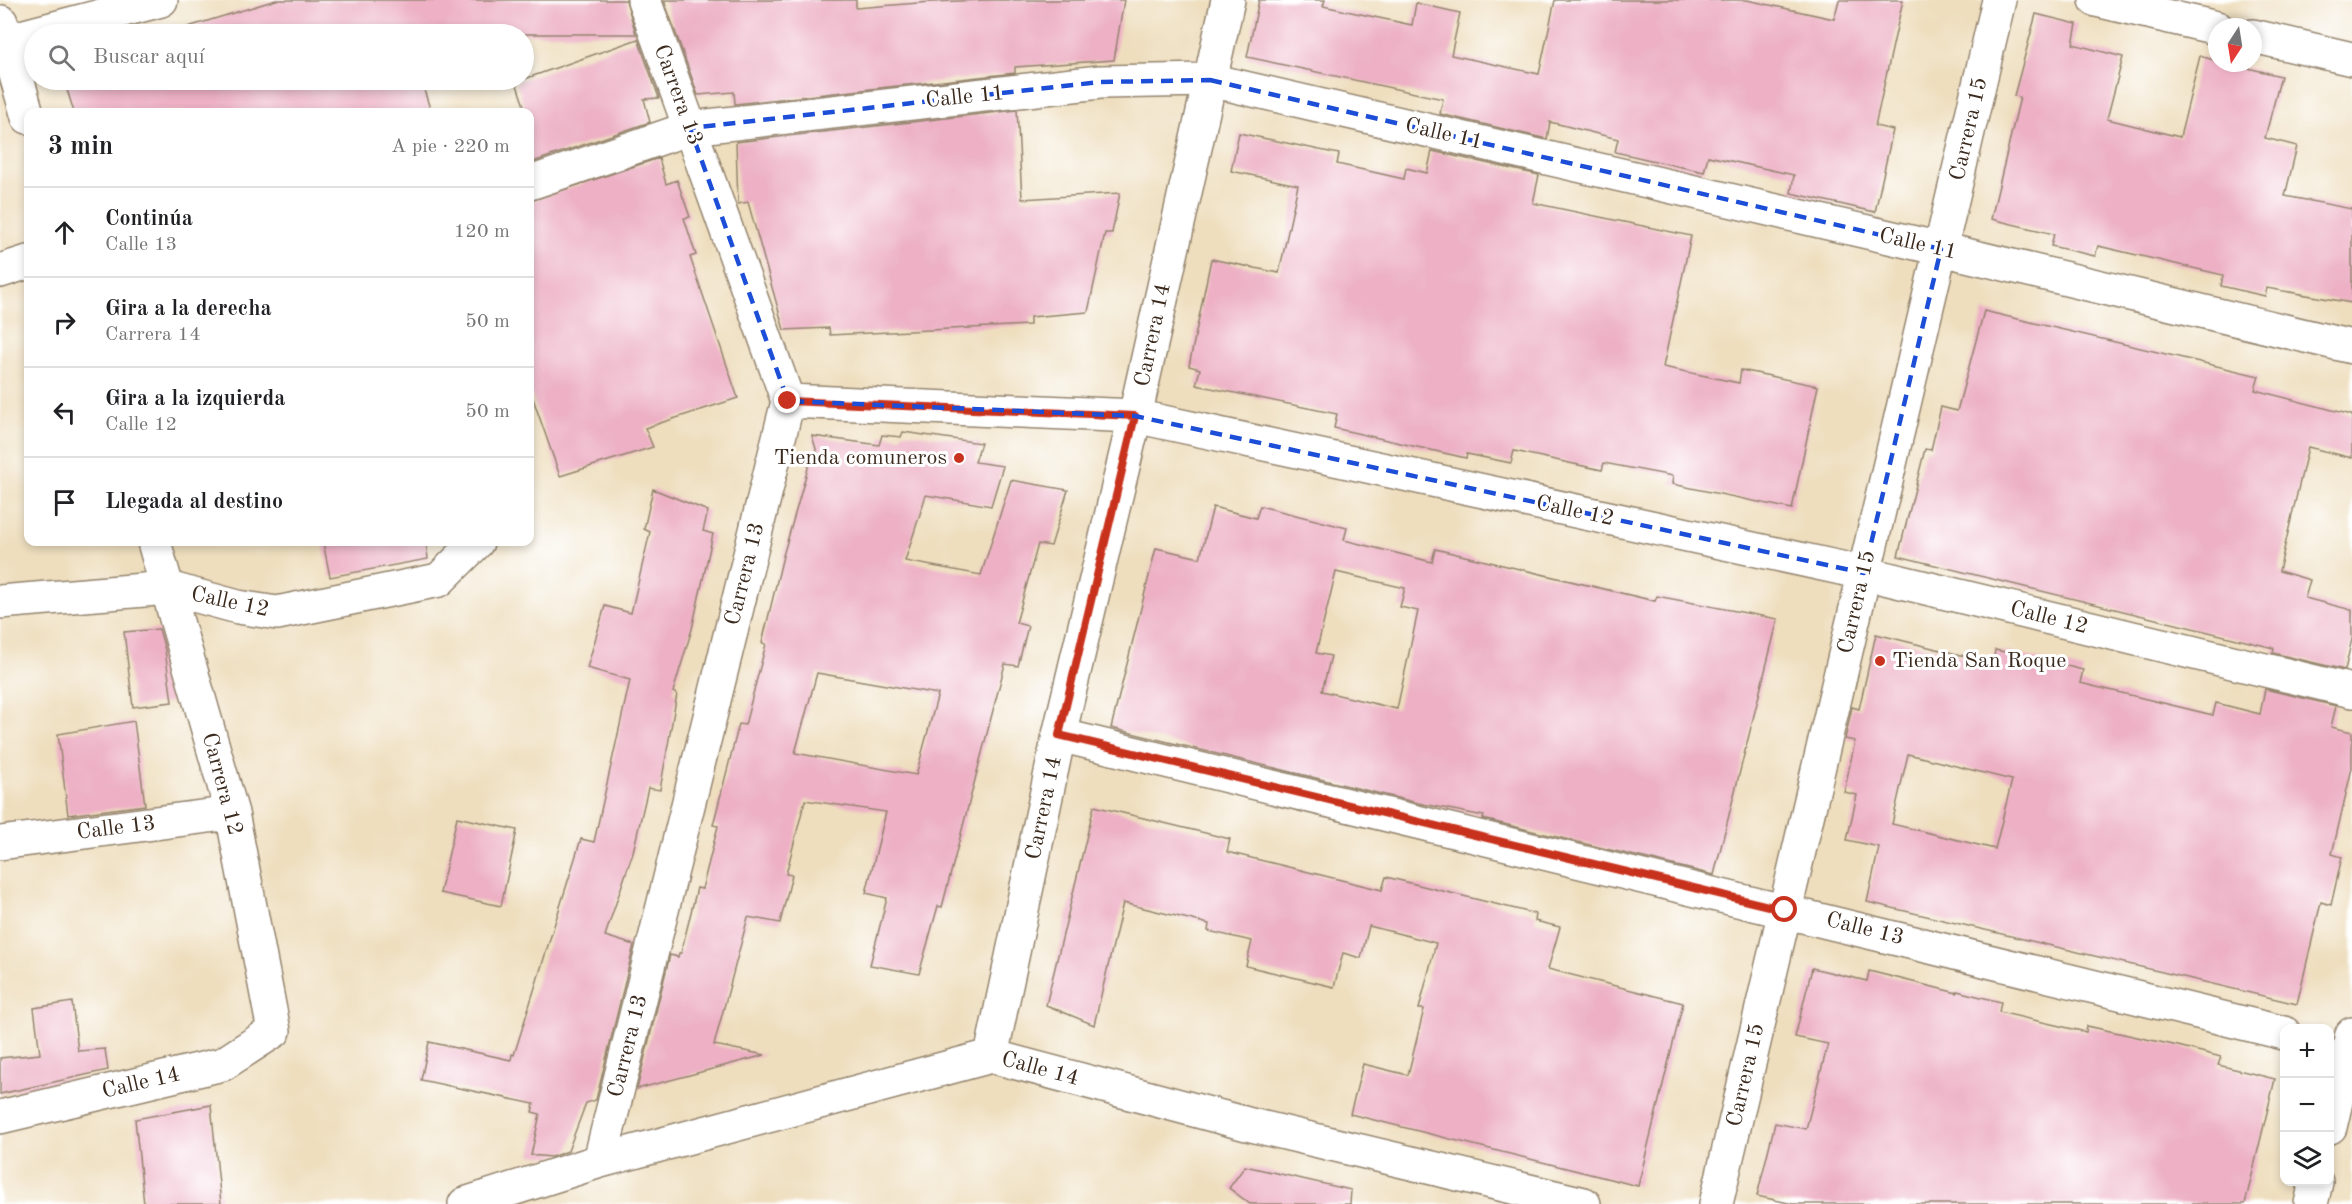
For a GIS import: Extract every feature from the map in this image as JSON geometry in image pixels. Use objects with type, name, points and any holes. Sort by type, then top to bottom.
[{"type":"street","points":[[39,24],[161,0]]},
{"type":"street","name":"Carrera 13","points":[[600,1161],[788,401],[644,0]]},
{"type":"street","name":"Carrera 14","points":[[991,1056],[1059,735],[1135,416],[1228,0]]},
{"type":"street","name":"Carrera 15","points":[[1716,1204],[1999,0]]},
{"type":"street","points":[[2097,0],[2208,26]]},
{"type":"street","points":[[24,27],[3,31],[25,108]]},
{"type":"street","points":[[2262,38],[2352,59]]},
{"type":"street","name":"Calle 11","points":[[534,182],[690,128],[1100,82],[1210,80],[1941,249],[2352,347]]},
{"type":"street","points":[[0,271],[24,263]]},
{"type":"street","name":"Calle 12","points":[[788,401],[1135,416],[1864,573],[2352,691]]},
{"type":"street","name":"Carrera 12","points":[[155,546],[232,813],[274,1031]]},
{"type":"street","name":"Calle 12","points":[[0,602],[168,588],[238,607],[277,613],[439,580],[473,546]]},
{"type":"street","name":"Calle 13","points":[[1059,735],[2280,1032]]},
{"type":"street","name":"Calle 13","points":[[0,843],[232,813]]},
{"type":"street","name":"Calle 14","points":[[0,1117],[223,1064],[274,1031]]},
{"type":"street","points":[[2334,1106],[2346,1044]]},
{"type":"street","name":"Calle 14","points":[[465,1204],[600,1161],[991,1056],[1247,1124],[1584,1204]]},
{"type":"street","points":[[2311,1204],[2315,1186]]},
{"type":"highlighted area","points":[[1210,80],[1941,249],[1864,573],[1135,416],[788,401],[690,128],[1100,82]]},
{"type":"building","points":[[276,0],[626,0],[636,34],[534,34],[534,24],[198,24]]},
{"type":"building","points":[[664,0],[856,0],[856,8],[984,0],[1124,0],[1114,60],[1015,67],[1015,73],[735,104],[734,92],[698,95]]},
{"type":"building","points":[[1259,0],[1325,0],[1323,6],[1412,25],[1416,3],[1460,13],[1451,55],[1539,74],[1555,0],[1747,0],[1834,19],[1839,0],[1903,0],[1875,126],[1893,130],[1875,212],[1791,193],[1794,175],[1708,156],[1704,172],[1615,152],[1618,139],[1550,122],[1547,139],[1440,114],[1443,99],[1247,57]]},
{"type":"building","points":[[2036,14],[2077,24],[2073,44],[2123,57],[2107,119],[2180,137],[2200,56],[2208,58],[2208,72],[2262,71],[2281,76],[2265,138],[2297,146],[2285,196],[2352,209],[2352,303],[2267,288],[2265,296],[2221,286],[2223,275],[2098,246],[2095,256],[2051,246],[2054,234],[1991,219],[2020,97],[2014,96]]},
{"type":"building","points":[[638,39],[659,98],[644,99],[650,122],[534,162],[534,108],[525,108],[519,90],[534,90],[534,76]]},
{"type":"building","points":[[67,90],[424,90],[430,108],[73,108]]},
{"type":"building","points":[[1017,110],[1022,199],[1120,193],[1112,233],[1105,233],[1088,312],[1030,317],[1030,325],[830,335],[829,328],[784,330],[748,202],[738,204],[736,142]]},
{"type":"building","points":[[1239,133],[1339,154],[1337,164],[1404,179],[1406,168],[1427,173],[1432,151],[1539,175],[1533,203],[1691,236],[1663,367],[1739,383],[1741,370],[1818,386],[1792,509],[1672,484],[1673,476],[1604,463],[1602,470],[1514,451],[1511,463],[1467,454],[1466,458],[1334,428],[1337,414],[1196,385],[1200,369],[1189,366],[1211,259],[1279,273],[1298,185],[1231,171]]},
{"type":"building","points":[[659,158],[666,184],[677,180],[690,217],[684,218],[696,255],[690,257],[738,398],[645,428],[653,447],[560,476],[534,401],[534,200]]},
{"type":"building","points":[[1984,311],[2259,376],[2255,390],[2352,415],[2352,458],[2308,447],[2279,571],[2310,580],[2305,598],[2352,610],[2352,639],[2345,670],[2273,653],[2274,648],[1898,556],[1925,449],[1931,450],[1941,407],[1957,411]]},
{"type":"building","points":[[903,432],[981,443],[975,462],[1003,466],[991,506],[926,495],[905,561],[981,575],[1011,480],[1068,490],[1051,546],[1038,544],[1016,623],[1028,626],[1018,666],[1005,664],[942,907],[938,906],[919,974],[870,965],[887,898],[866,893],[886,812],[805,800],[786,874],[792,875],[780,923],[748,917],[714,1045],[765,1055],[637,1089],[670,955],[678,957],[681,953],[697,888],[702,889],[718,826],[713,825],[739,724],[745,725],[766,644],[762,643],[783,556],[812,454],[817,452],[812,436],[879,445],[882,435],[901,437]],"holes":[[[817,673],[938,694],[916,775],[795,753]]]},
{"type":"building","points":[[653,489],[708,511],[703,531],[713,534],[692,629],[673,692],[677,694],[660,790],[648,788],[633,852],[605,936],[634,945],[596,1100],[586,1103],[568,1151],[551,1157],[531,1155],[540,1114],[532,1112],[534,1104],[421,1080],[429,1042],[511,1060],[512,1054],[514,1055],[581,839],[594,842],[630,680],[587,668],[605,606],[631,613],[650,532],[644,529]]},
{"type":"building","points":[[1260,506],[1347,528],[1344,540],[1432,562],[1435,549],[1655,601],[1657,596],[1778,619],[1714,875],[1483,819],[1484,816],[1418,803],[1111,728],[1156,548],[1200,558],[1213,507],[1256,518]],"holes":[[[1336,572],[1405,588],[1400,607],[1418,611],[1397,709],[1322,691],[1331,656],[1316,653]]]},
{"type":"building","points":[[324,546],[426,546],[428,559],[330,577]]},
{"type":"building","points":[[159,629],[165,650],[172,702],[133,707],[124,632]]},
{"type":"building","points":[[1876,634],[1993,663],[1995,650],[2039,659],[2083,670],[2080,683],[2213,715],[2216,703],[2260,714],[2265,689],[2336,706],[2331,727],[2352,732],[2352,768],[2332,854],[2342,857],[2331,905],[2321,902],[2297,1004],[1867,902],[1879,847],[1847,840],[1857,795],[1844,792],[1855,741],[1845,739],[1852,707],[1859,709]],"holes":[[[1908,754],[2012,780],[1995,849],[1892,824]]]},
{"type":"building","points":[[134,721],[145,805],[68,815],[58,734]]},
{"type":"building","points":[[1094,806],[1230,839],[1227,852],[1382,890],[1386,877],[1536,914],[1535,921],[1560,927],[1548,969],[1683,1003],[1638,1186],[1350,1114],[1363,1064],[1408,1075],[1424,1009],[1419,1009],[1436,943],[1369,926],[1361,958],[1343,953],[1334,987],[1246,966],[1252,941],[1208,931],[1209,924],[1123,903],[1094,1025],[1046,1005]]},
{"type":"building","points":[[457,817],[517,830],[501,906],[440,893]]},
{"type":"building","points":[[1812,968],[1867,981],[1869,971],[1957,993],[1957,991],[2001,1002],[1999,1012],[2086,1032],[2087,1026],[2178,1046],[2221,1057],[2218,1065],[2275,1079],[2245,1204],[1793,1204],[1757,1196],[1775,1123],[1806,1129],[1828,1044],[1795,1037]]},
{"type":"building","points":[[72,1002],[78,1051],[105,1049],[108,1070],[0,1094],[0,1058],[40,1054],[34,1008]]},
{"type":"building","points":[[211,1105],[221,1204],[144,1204],[135,1119]]},
{"type":"building","points":[[1245,1166],[1351,1190],[1350,1204],[1250,1204],[1229,1188]]},
{"type":"place","name":"Tienda comuneros","points":[[959,458]]},
{"type":"place","name":"Tienda San Roque","points":[[1880,661]]},
{"type":"route","points":[[788,401],[1135,416],[1059,735],[1785,910]]}]
